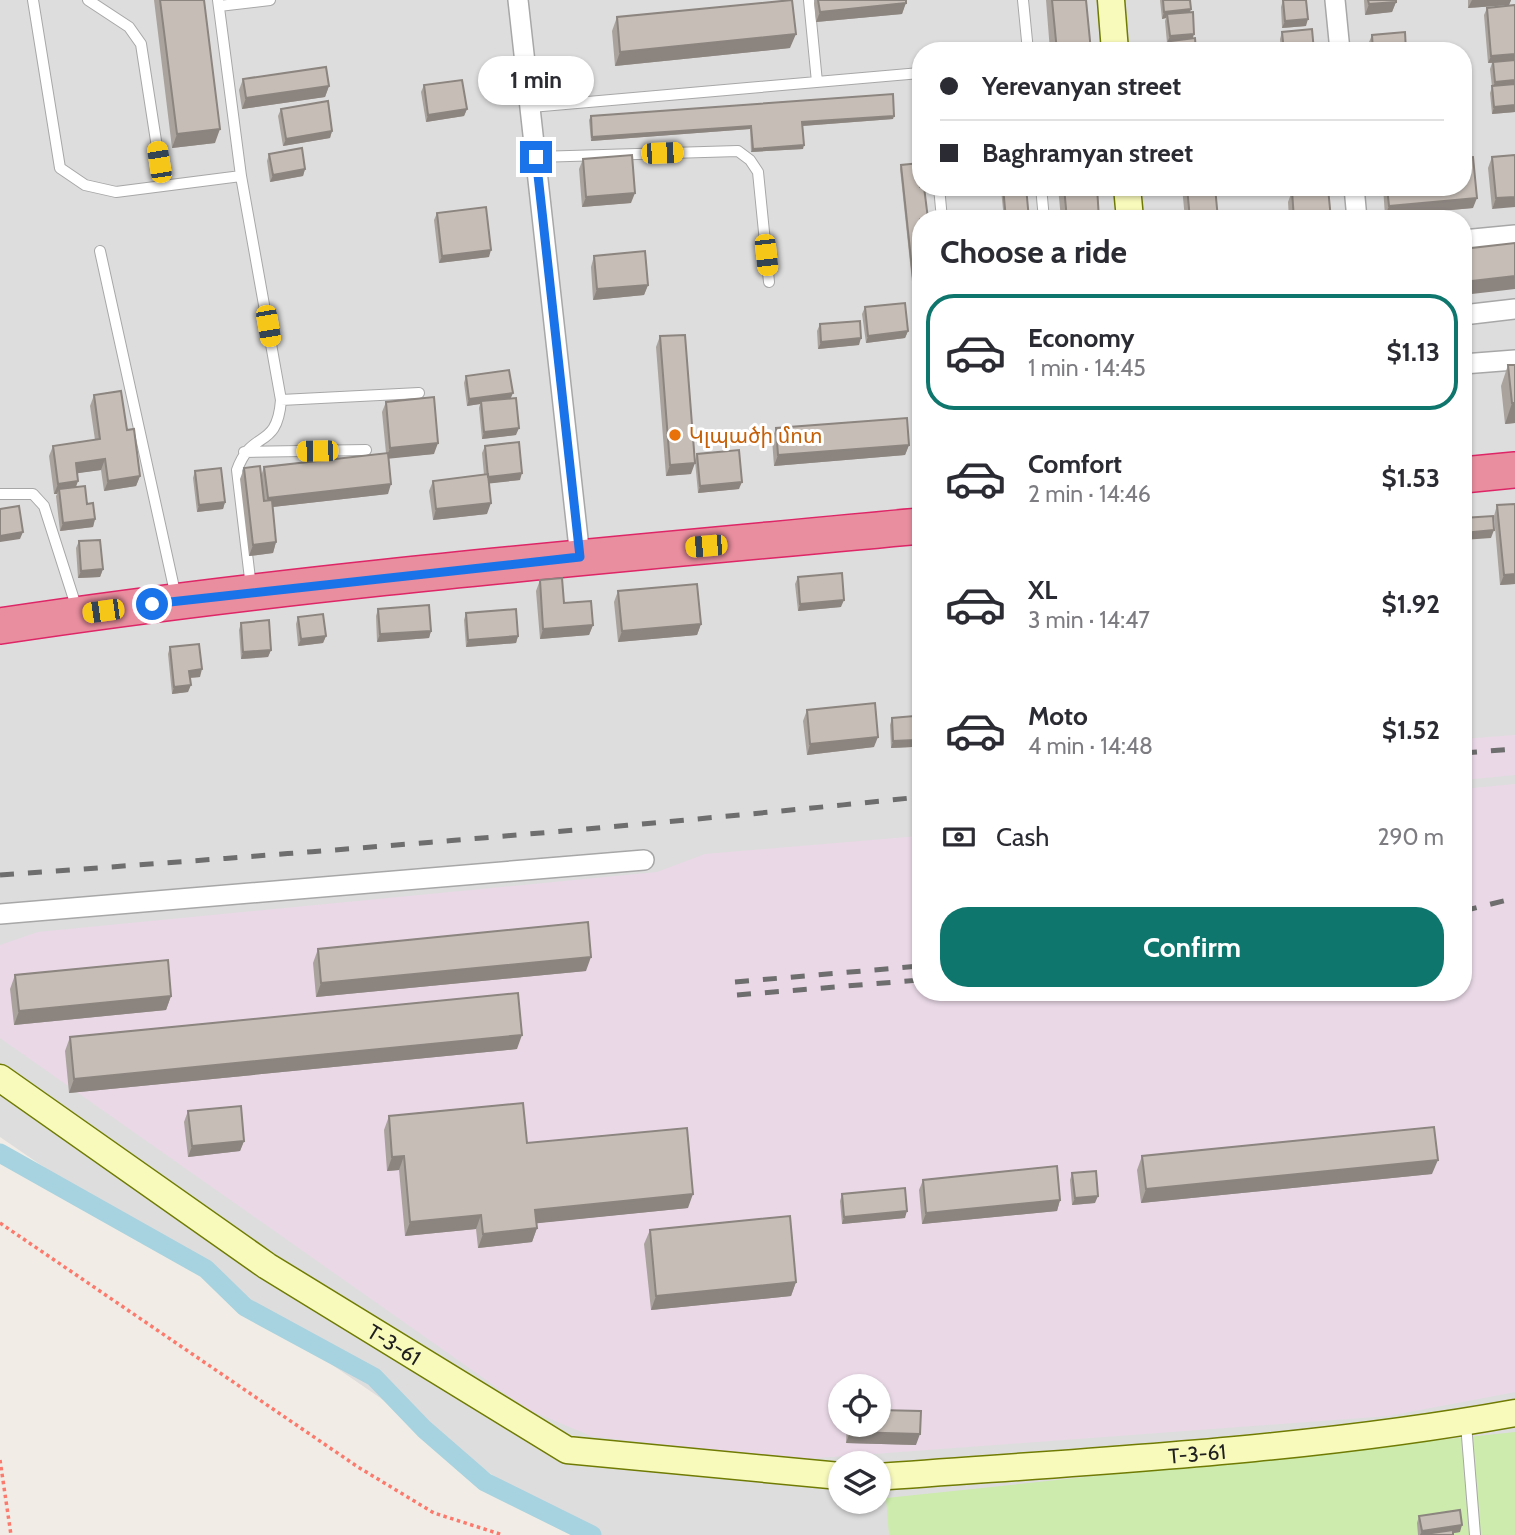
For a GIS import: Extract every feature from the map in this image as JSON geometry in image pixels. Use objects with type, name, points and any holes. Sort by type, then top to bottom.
[{"type":"highway","points":[[1472,474],[1515,470]]},
{"type":"highway","points":[[0,626],[252,592],[580,557],[912,527]]},
{"type":"street","points":[[517,0],[580,557]]},
{"type":"street","points":[[1111,0],[1114,42]]},
{"type":"street","points":[[1335,0],[1339,42]]},
{"type":"street","points":[[1472,239],[1515,235]]},
{"type":"street","points":[[1472,314],[1515,309]]},
{"type":"street","points":[[1472,363],[1515,360]]},
{"type":"street","points":[[0,914],[645,860]]},
{"type":"street","name":"T-3-61","points":[[0,1078],[267,1266],[567,1450],[828,1475]]},
{"type":"street","name":"T-3-61","points":[[891,1476],[1271,1447],[1466,1422],[1515,1413]]},
{"type":"lane","points":[[33,0],[60,168],[85,185],[116,192],[241,176]]},
{"type":"lane","points":[[88,0],[95,8],[129,27],[141,44],[163,186]]},
{"type":"lane","points":[[252,592],[237,470],[243,452],[274,433],[279,422],[281,400],[241,176],[218,3],[270,0]]},
{"type":"lane","points":[[809,0],[817,82]]},
{"type":"lane","points":[[1023,0],[1027,42]]},
{"type":"lane","points":[[531,107],[912,74]]},
{"type":"lane","points":[[536,157],[738,152],[750,160],[758,172],[769,282]]},
{"type":"lane","points":[[100,251],[177,601]]},
{"type":"lane","points":[[281,400],[419,393]]},
{"type":"lane","points":[[243,452],[366,450]]},
{"type":"lane","points":[[0,494],[33,494],[44,506],[78,614]]},
{"type":"lane","points":[[1466,1422],[1475,1535]]},
{"type":"path","points":[[0,1223],[358,1467],[434,1513],[503,1535]]},
{"type":"path","points":[[0,1460],[11,1535]]},
{"type":"shaded area","points":[[0,0],[1515,0],[1515,1535],[580,1535],[0,1137]]},
{"type":"shaded area","points":[[1515,735],[1515,775],[1472,779],[1472,738]]},
{"type":"shaded area","points":[[1515,784],[1515,1392],[1388,1416],[891,1453],[828,1451],[828,1457],[791,1460],[591,1436],[529,1410],[0,1038],[0,945],[38,932],[657,872],[705,854],[912,837],[912,1001],[1472,1001],[1472,788]]},
{"type":"green space","points":[[1515,1432],[1515,1535],[889,1535],[887,1514],[891,1514],[891,1497]]},
{"type":"building","points":[[160,0],[204,0],[220,129],[177,134]]},
{"type":"building","points":[[792,0],[796,34],[620,52],[617,17]]},
{"type":"building","points":[[818,0],[906,0],[906,3],[820,12]]},
{"type":"building","points":[[1052,0],[1086,0],[1090,42],[1056,42]]},
{"type":"building","points":[[1163,0],[1190,0],[1191,9],[1164,12]]},
{"type":"building","points":[[1283,0],[1306,0],[1308,19],[1285,21]]},
{"type":"building","points":[[1368,0],[1396,0],[1396,2],[1369,4]]},
{"type":"building","points":[[1515,5],[1515,54],[1491,56],[1487,8]]},
{"type":"building","points":[[1193,12],[1194,34],[1170,36],[1167,14]]},
{"type":"building","points":[[1312,29],[1313,42],[1283,42],[1282,32]]},
{"type":"building","points":[[1405,32],[1406,42],[1372,42],[1372,35]]},
{"type":"building","points":[[1195,38],[1195,42],[1171,42]]},
{"type":"building","points":[[1515,60],[1515,80],[1495,82],[1493,62]]},
{"type":"building","points":[[326,67],[329,86],[246,98],[243,79]]},
{"type":"building","points":[[462,80],[467,109],[428,115],[424,85]]},
{"type":"building","points":[[1515,84],[1515,105],[1494,107],[1492,86]]},
{"type":"building","points":[[893,94],[894,116],[802,122],[804,145],[753,149],[751,126],[592,137],[591,116]]},
{"type":"building","points":[[328,101],[332,131],[286,139],[281,109]]},
{"type":"building","points":[[302,148],[305,169],[273,175],[269,154]]},
{"type":"building","points":[[632,155],[635,193],[586,197],[583,159]]},
{"type":"building","points":[[1515,155],[1515,197],[1496,198],[1492,157]]},
{"type":"building","points":[[1472,157],[1477,198],[1389,206],[1388,196],[1472,196]]},
{"type":"building","points":[[912,164],[912,196],[925,196],[927,210],[912,210],[912,269],[901,165]]},
{"type":"building","points":[[1004,196],[1027,196],[1028,210],[1005,210]]},
{"type":"building","points":[[1065,196],[1098,196],[1098,210],[1066,210]]},
{"type":"building","points":[[1188,196],[1216,196],[1217,210],[1189,210]]},
{"type":"building","points":[[1292,196],[1329,196],[1330,210],[1293,210]]},
{"type":"building","points":[[486,207],[491,250],[442,256],[437,213]]},
{"type":"building","points":[[1515,243],[1515,276],[1472,281],[1472,248]]},
{"type":"building","points":[[645,251],[648,285],[597,289],[594,256]]},
{"type":"building","points":[[905,303],[908,331],[868,336],[865,307]]},
{"type":"building","points":[[860,321],[861,338],[821,342],[820,324]]},
{"type":"building","points":[[685,335],[695,463],[670,465],[660,336]]},
{"type":"building","points":[[1508,365],[1515,365],[1515,403],[1512,403]]},
{"type":"building","points":[[509,370],[513,393],[469,399],[466,376]]},
{"type":"building","points":[[121,391],[127,430],[134,429],[140,476],[108,481],[105,459],[76,463],[78,481],[58,484],[53,446],[100,439],[94,395]]},
{"type":"building","points":[[434,397],[438,443],[390,448],[386,402]]},
{"type":"building","points":[[516,398],[519,428],[484,432],[481,401]]},
{"type":"building","points":[[907,418],[909,445],[778,455],[776,428]]},
{"type":"building","points":[[519,442],[522,473],[488,477],[485,446]]},
{"type":"building","points":[[739,450],[742,482],[700,486],[697,454]]},
{"type":"building","points":[[388,453],[391,484],[268,498],[264,467]]},
{"type":"building","points":[[260,466],[264,501],[272,500],[276,542],[253,545],[244,468]]},
{"type":"building","points":[[221,468],[225,502],[199,505],[195,471]]},
{"type":"building","points":[[488,474],[491,503],[436,509],[433,481]]},
{"type":"building","points":[[85,486],[87,504],[93,503],[95,519],[63,523],[59,489]]},
{"type":"building","points":[[1515,504],[1515,574],[1504,575],[1497,505]]},
{"type":"building","points":[[19,506],[23,532],[0,536],[0,509]]},
{"type":"building","points":[[1493,516],[1494,530],[1472,532],[1472,517]]},
{"type":"building","points":[[100,540],[103,569],[81,571],[79,541]]},
{"type":"building","points":[[842,573],[844,600],[800,604],[798,577]]},
{"type":"building","points":[[562,578],[564,603],[591,601],[593,625],[543,629],[540,580]]},
{"type":"building","points":[[697,584],[701,624],[622,631],[618,591]]},
{"type":"building","points":[[429,605],[431,631],[380,634],[378,609]]},
{"type":"building","points":[[516,609],[518,636],[468,640],[466,613]]},
{"type":"building","points":[[323,614],[326,636],[301,639],[298,617]]},
{"type":"building","points":[[269,620],[271,650],[243,652],[241,623]]},
{"type":"building","points":[[199,644],[202,669],[189,671],[191,685],[174,687],[170,647]]},
{"type":"building","points":[[875,703],[878,737],[810,744],[807,710]]},
{"type":"building","points":[[912,716],[912,740],[893,741],[892,718]]},
{"type":"building","points":[[588,922],[591,957],[321,983],[318,949]]},
{"type":"building","points":[[168,960],[171,996],[19,1011],[15,975]]},
{"type":"building","points":[[518,993],[522,1035],[74,1079],[70,1037]]},
{"type":"building","points":[[523,1103],[527,1143],[687,1128],[693,1194],[535,1210],[537,1228],[483,1234],[481,1215],[410,1222],[404,1156],[392,1157],[389,1116]]},
{"type":"building","points":[[241,1106],[244,1141],[192,1146],[188,1111]]},
{"type":"building","points":[[1434,1127],[1438,1160],[1146,1189],[1142,1156]]},
{"type":"building","points":[[1057,1166],[1060,1200],[926,1213],[923,1180]]},
{"type":"building","points":[[1096,1171],[1098,1196],[1075,1198],[1072,1173]]},
{"type":"building","points":[[905,1188],[907,1211],[844,1217],[842,1194]]},
{"type":"building","points":[[790,1216],[796,1282],[656,1296],[650,1230]]},
{"type":"building","points":[[891,1410],[921,1411],[920,1434],[891,1433]]},
{"type":"building","points":[[1460,1510],[1462,1525],[1422,1531],[1419,1516]]},
{"type":"building","points":[[1453,1530],[1453,1535],[1432,1533]]},
{"type":"waterway","points":[[0,1153],[206,1269],[245,1307],[374,1377],[424,1429],[485,1482],[592,1535]]},
{"type":"railway","points":[[1472,752],[1515,749]]},
{"type":"railway","points":[[0,875],[460,840],[912,798]]},
{"type":"railway","points":[[1472,909],[1515,898]]},
{"type":"railway","points":[[735,982],[912,967]]},
{"type":"railway","points":[[737,995],[912,981]]},
{"type":"place","name":"Կլպածի մոտ","points":[[675,435]]},
{"type":"route","points":[[152,604],[580,557],[536,157]]}]
